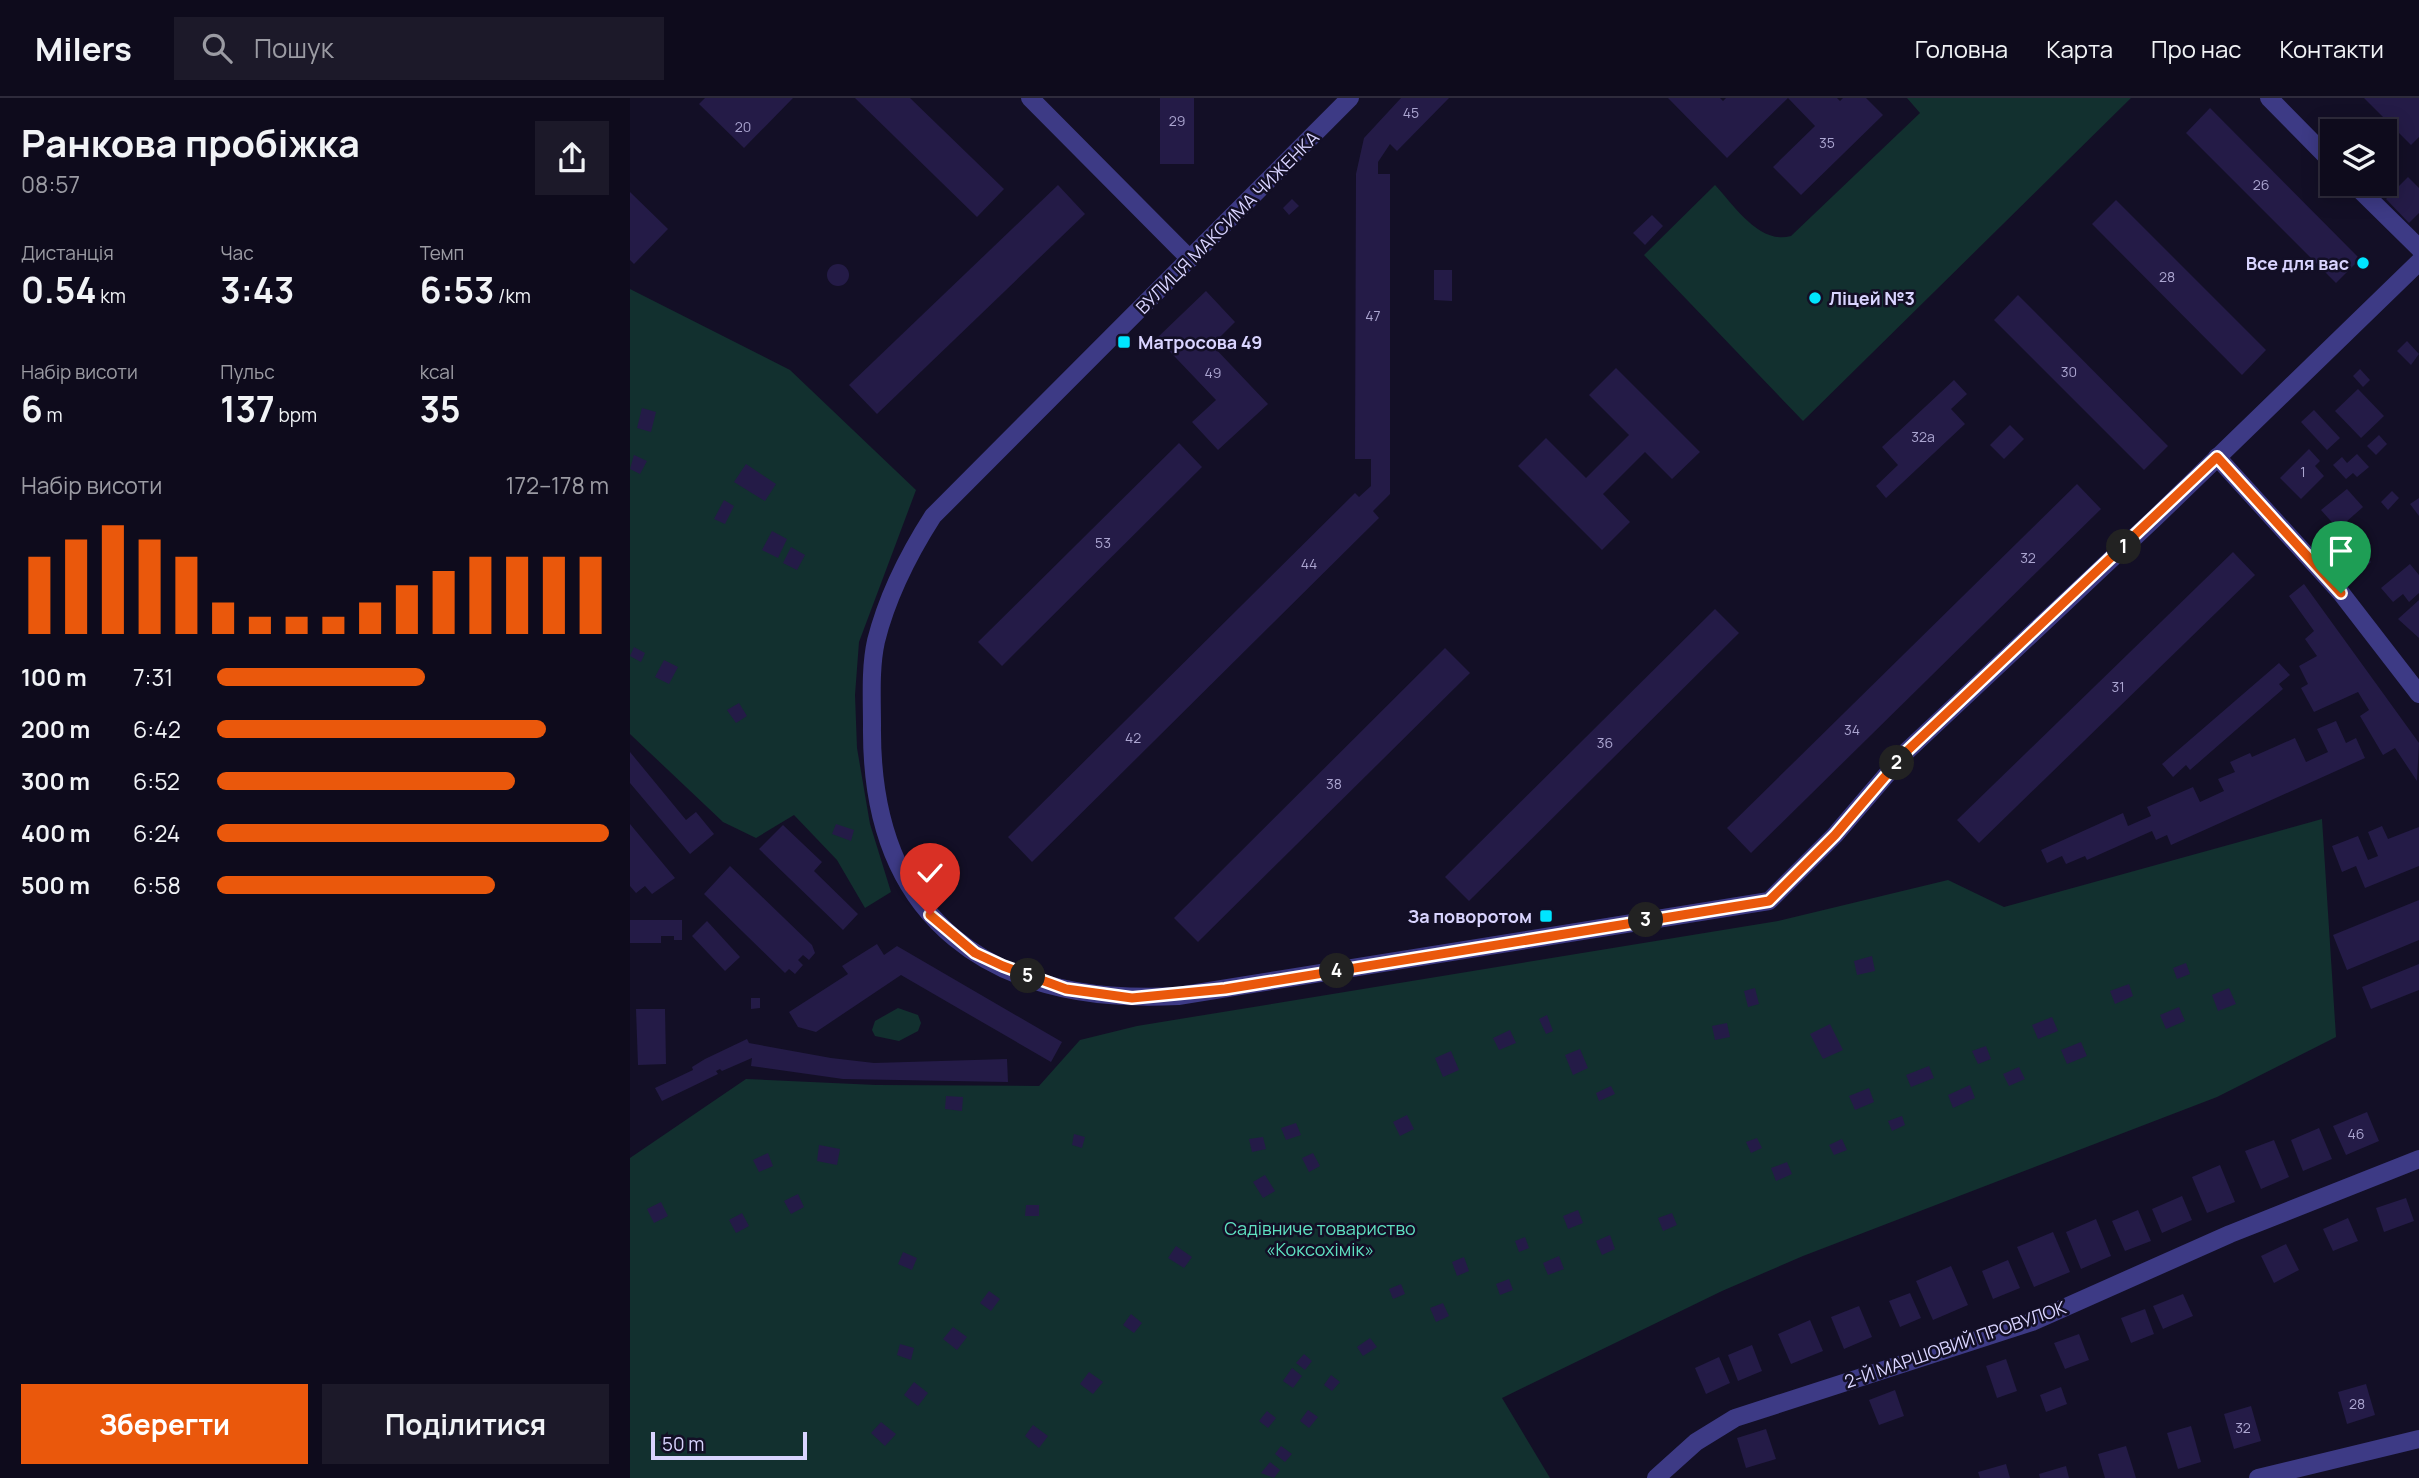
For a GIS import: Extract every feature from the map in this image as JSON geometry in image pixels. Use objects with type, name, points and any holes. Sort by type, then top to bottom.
[{"type":"street","points":[[1030,98],[1191,259]]},
{"type":"street","name":"ВУЛИЦЯ МАКСИМА ЧИЖЕНКА","points":[[1350,98],[933,516],[915,543],[896,582],[876,642],[872,748],[880,818],[898,870],[930,915],[975,953],[1066,989],[1132,998],[1225,989],[1769,901],[1835,835],[1907,751],[2419,262]]},
{"type":"street","points":[[2269,98],[2320,150]]},
{"type":"street","points":[[2366,196],[2419,248]]},
{"type":"street","points":[[2217,457],[2341,593],[2419,694]]},
{"type":"street","name":"2-Й МАРШОВИЙ ПРОВУЛОК","points":[[1656,1478],[1696,1442],[1735,1418],[2032,1322],[2230,1234],[2419,1159]]},
{"type":"street","points":[[2258,1478],[2419,1439]]},
{"type":"green space","name":"Ліцей №3","points":[[1907,98],[2131,98],[1803,421],[1644,255],[1715,185],[1758,229],[1768,235],[1791,236],[1920,113]]},
{"type":"green space","points":[[630,289],[790,370],[916,490],[859,642],[855,695],[857,748],[870,824],[891,892],[865,908],[837,860],[794,815],[756,838],[723,822],[630,734]]},
{"type":"green space","name":"Садівниче товариство «Коксохімік»","points":[[2322,819],[2336,1037],[2217,1097],[1803,1256],[1722,1291],[1502,1398],[1550,1478],[630,1478],[630,1158],[746,1079],[876,1085],[1039,1086],[1080,1040],[1137,1026],[1778,921],[1948,880],[2004,907]]},
{"type":"green space","points":[[898,1008],[918,1015],[921,1023],[918,1031],[899,1041],[875,1036],[872,1030],[875,1021]]},
{"type":"building","points":[[705,98],[793,98],[744,148],[699,104]]},
{"type":"building","points":[[855,98],[910,98],[1004,189],[977,217]]},
{"type":"building","points":[[1160,98],[1194,98],[1194,164],[1160,164]]},
{"type":"building","points":[[1401,98],[1449,98],[1397,151],[1390,144],[1378,162],[1378,174],[1390,174],[1390,494],[1373,511],[1379,518],[1032,862],[1008,837],[1355,493],[1359,497],[1371,486],[1371,459],[1355,459],[1356,174],[1364,138]]},
{"type":"building","points":[[1668,98],[1720,98],[1723,101],[1726,98],[1788,98],[1727,158]]},
{"type":"building","points":[[1788,98],[1837,98],[1840,101],[1843,98],[1866,98],[1883,115],[1801,195],[1773,167],[1815,126]]},
{"type":"building","points":[[2364,98],[2419,98],[2419,137],[2411,145],[2397,131],[2397,119],[2385,119]]},
{"type":"building","points":[[2210,108],[2360,259],[2336,283],[2186,133]]},
{"type":"building","points":[[2408,177],[2419,188],[2419,213],[2409,223],[2386,199],[2389,196],[2397,196],[2397,188]]},
{"type":"building","points":[[1058,185],[1085,214],[877,414],[849,385]]},
{"type":"building","points":[[630,192],[668,229],[634,264],[630,260]]},
{"type":"building","points":[[1292,199],[1299,206],[1289,215],[1283,208]]},
{"type":"building","points":[[2116,200],[2266,350],[2242,375],[2092,224]]},
{"type":"building","points":[[1652,215],[1663,226],[1645,245],[1633,233]]},
{"type":"building","points":[[834,264],[842,264],[849,271],[849,279],[842,286],[834,286],[827,279],[827,271]]},
{"type":"building","points":[[1434,270],[1452,270],[1452,301],[1434,300]]},
{"type":"building","points":[[1206,291],[1235,322],[1212,345],[1268,404],[1218,450],[1192,422],[1216,400],[1157,338]]},
{"type":"building","points":[[2018,295],[2168,446],[2144,470],[1994,320]]},
{"type":"building","points":[[2407,341],[2419,354],[2411,365],[2397,351]]},
{"type":"building","points":[[1616,368],[1700,452],[1672,479],[1645,452],[1603,494],[1630,522],[1602,550],[1518,466],[1546,438],[1586,478],[1629,435],[1589,395]]},
{"type":"building","points":[[2360,369],[2370,380],[2363,387],[2353,376]]},
{"type":"building","points":[[1954,380],[1967,394],[1951,409],[1965,424],[1886,498],[1876,486],[1898,465],[1882,447]]},
{"type":"building","points":[[2358,389],[2384,416],[2361,438],[2335,411]]},
{"type":"building","points":[[642,408],[656,412],[651,432],[637,428]]},
{"type":"building","points":[[2314,410],[2340,438],[2327,450],[2301,422]]},
{"type":"building","points":[[2010,425],[2024,439],[2004,459],[1990,445]]},
{"type":"building","points":[[2379,435],[2387,444],[2376,455],[2367,446]]},
{"type":"building","points":[[1179,443],[1202,467],[1002,666],[978,642]]},
{"type":"building","points":[[2309,449],[2320,461],[2315,466],[2324,476],[2301,499],[2280,478]]},
{"type":"building","points":[[2357,454],[2369,467],[2357,477],[2353,473],[2346,479],[2333,465],[2342,457],[2347,463]]},
{"type":"building","points":[[634,455],[647,461],[640,474],[630,469]]},
{"type":"building","points":[[746,464],[776,484],[765,501],[734,482]]},
{"type":"building","points":[[2077,484],[2101,509],[1751,853],[1727,828]]},
{"type":"building","points":[[2347,489],[2363,507],[2338,529],[2321,510]]},
{"type":"building","points":[[2392,491],[2399,498],[2388,510],[2381,502]]},
{"type":"building","points":[[2419,498],[2419,516],[2410,504]]},
{"type":"building","points":[[724,500],[734,506],[725,524],[714,519]]},
{"type":"building","points":[[772,531],[787,539],[778,558],[762,550]]},
{"type":"building","points":[[2356,546],[2371,562],[2357,576],[2342,559]]},
{"type":"building","points":[[791,547],[805,555],[797,570],[783,563]]},
{"type":"building","points":[[2233,552],[2255,575],[1979,843],[1957,820]]},
{"type":"building","points":[[2410,564],[2419,575],[2419,593],[2409,602],[2403,594],[2393,602],[2381,588]]},
{"type":"building","points":[[2304,584],[2419,743],[2417,781],[2395,748],[2383,755],[2360,716],[2369,710],[2358,692],[2314,712],[2301,688],[2308,684],[2299,666],[2317,656],[2305,639],[2314,631],[2289,596]]},
{"type":"building","points":[[2419,600],[2419,638],[2398,619]]},
{"type":"building","points":[[1715,609],[1739,633],[1469,901],[1445,877]]},
{"type":"building","points":[[634,647],[645,653],[641,662],[630,656]]},
{"type":"building","points":[[1445,648],[1470,673],[1198,942],[1174,918]]},
{"type":"building","points":[[664,660],[678,667],[669,684],[655,677]]},
{"type":"building","points":[[2279,663],[2290,675],[2279,684],[2283,689],[2190,770],[2186,765],[2173,777],[2162,764]]},
{"type":"building","points":[[739,703],[747,716],[736,723],[727,710]]},
{"type":"building","points":[[2336,721],[2346,743],[2356,738],[2365,758],[2171,845],[2167,835],[2156,840],[2152,831],[2087,860],[2085,856],[2066,864],[2062,856],[2047,863],[2041,850],[2123,813],[2128,826],[2151,816],[2147,807],[2193,787],[2200,802],[2224,791],[2218,779],[2235,772],[2230,762],[2250,753],[2252,757],[2295,738],[2306,762],[2328,752],[2317,729]]},
{"type":"building","points":[[630,752],[686,820],[696,812],[714,834],[690,854],[630,783]]},
{"type":"building","points":[[630,824],[675,878],[652,894],[645,886],[636,893],[630,886]]},
{"type":"building","points":[[836,824],[854,830],[851,841],[832,834]]},
{"type":"building","points":[[783,825],[822,862],[814,871],[858,914],[843,930],[759,849]]},
{"type":"building","points":[[2382,826],[2388,839],[2419,827],[2419,866],[2365,888],[2356,866],[2342,872],[2332,846],[2358,836],[2368,860],[2378,856],[2368,832]]},
{"type":"building","points":[[730,866],[812,945],[815,953],[809,960],[803,955],[798,960],[803,965],[795,974],[789,969],[785,973],[704,894]]},
{"type":"building","points":[[2419,900],[2419,940],[2347,970],[2333,935]]},
{"type":"building","points":[[630,920],[682,920],[682,940],[674,940],[674,936],[661,936],[661,943],[630,943]]},
{"type":"building","points":[[707,921],[740,957],[725,971],[692,936]]},
{"type":"building","points":[[877,944],[884,955],[897,946],[1062,1042],[1051,1062],[901,975],[816,1032],[798,1027],[789,1012],[848,974],[842,966]]},
{"type":"building","points":[[1872,956],[1875,971],[1857,975],[1854,961]]},
{"type":"building","points":[[2186,963],[2190,974],[2177,979],[2173,968]]},
{"type":"building","points":[[2419,964],[2419,990],[2371,1009],[2362,987]]},
{"type":"building","points":[[2129,984],[2133,996],[2115,1004],[2110,991]]},
{"type":"building","points":[[1755,988],[1759,1004],[1748,1007],[1744,991]]},
{"type":"building","points":[[2229,988],[2236,1004],[2218,1011],[2212,995]]},
{"type":"building","points":[[751,998],[760,998],[760,1008],[751,1009]]},
{"type":"building","points":[[2179,1007],[2185,1021],[2166,1029],[2160,1015]]},
{"type":"building","points":[[636,1009],[665,1009],[666,1064],[638,1065]]},
{"type":"building","points":[[1547,1015],[1553,1031],[1546,1034],[1539,1019]]},
{"type":"building","points":[[2052,1017],[2058,1031],[2038,1039],[2032,1025]]},
{"type":"building","points":[[1727,1023],[1730,1037],[1715,1040],[1712,1026]]},
{"type":"building","points":[[1830,1024],[1843,1050],[1823,1059],[1810,1034]]},
{"type":"building","points":[[1510,1030],[1516,1043],[1499,1050],[1493,1038]]},
{"type":"building","points":[[747,1039],[749,1043],[874,1063],[1007,1059],[1008,1082],[843,1079],[751,1066],[752,1058],[722,1071],[720,1069],[716,1071],[718,1074],[662,1101],[655,1088]]},
{"type":"building","points":[[2081,1042],[2087,1056],[2067,1064],[2061,1050]]},
{"type":"building","points":[[1986,1046],[1991,1059],[1978,1064],[1972,1051]]},
{"type":"building","points":[[1580,1049],[1588,1068],[1573,1075],[1565,1055]]},
{"type":"building","points":[[1451,1051],[1459,1070],[1443,1077],[1435,1058]]},
{"type":"building","points":[[1929,1066],[1934,1078],[1911,1087],[1906,1075]]},
{"type":"building","points":[[2019,1067],[2025,1079],[2009,1086],[2003,1074]]},
{"type":"building","points":[[1970,1085],[1975,1098],[1953,1108],[1948,1095]]},
{"type":"building","points":[[1611,1086],[1615,1094],[1599,1101],[1596,1093]]},
{"type":"building","points":[[1869,1088],[1874,1102],[1855,1110],[1849,1096]]},
{"type":"building","points":[[946,1096],[963,1097],[962,1111],[945,1109]]},
{"type":"building","points":[[2367,1112],[2379,1141],[2346,1155],[2333,1126]]},
{"type":"building","points":[[1407,1115],[1414,1129],[1400,1136],[1393,1122]]},
{"type":"building","points":[[1902,1116],[1905,1125],[1892,1131],[1888,1121]]},
{"type":"building","points":[[1296,1123],[1301,1135],[1286,1140],[1281,1128]]},
{"type":"building","points":[[2319,1128],[2332,1159],[2303,1171],[2291,1140]]},
{"type":"building","points":[[1074,1134],[1085,1137],[1082,1148],[1072,1145]]},
{"type":"building","points":[[1263,1137],[1266,1149],[1252,1152],[1249,1139]]},
{"type":"building","points":[[1757,1138],[1762,1148],[1751,1153],[1746,1142]]},
{"type":"building","points":[[1842,1139],[1847,1150],[1834,1155],[1829,1145]]},
{"type":"building","points":[[2274,1140],[2289,1177],[2261,1189],[2245,1151]]},
{"type":"building","points":[[819,1145],[840,1149],[837,1165],[817,1161]]},
{"type":"building","points":[[768,1153],[773,1166],[759,1172],[753,1160]]},
{"type":"building","points":[[1313,1153],[1320,1166],[1309,1172],[1302,1158]]},
{"type":"building","points":[[1787,1162],[1792,1174],[1776,1181],[1771,1168]]},
{"type":"building","points":[[2220,1165],[2235,1202],[2207,1213],[2192,1177]]},
{"type":"building","points":[[1265,1175],[1275,1191],[1263,1198],[1253,1182]]},
{"type":"building","points":[[798,1194],[804,1207],[791,1214],[784,1201]]},
{"type":"building","points":[[2182,1196],[2192,1220],[2162,1233],[2152,1209]]},
{"type":"building","points":[[2406,1198],[2414,1221],[2384,1232],[2376,1208]]},
{"type":"building","points":[[661,1202],[668,1216],[654,1223],[647,1209]]},
{"type":"building","points":[[1026,1205],[1039,1205],[1039,1216],[1025,1216]]},
{"type":"building","points":[[1578,1210],[1583,1223],[1568,1229],[1563,1216]]},
{"type":"building","points":[[2138,1210],[2151,1241],[2125,1251],[2112,1221]]},
{"type":"building","points":[[742,1213],[749,1226],[736,1233],[729,1220]]},
{"type":"building","points":[[1672,1213],[1677,1225],[1663,1231],[1658,1218]]},
{"type":"building","points":[[2348,1218],[2358,1241],[2333,1251],[2323,1229]]},
{"type":"building","points":[[2096,1219],[2111,1256],[2081,1269],[2066,1232]]},
{"type":"building","points":[[2053,1232],[2070,1272],[2034,1287],[2017,1247]]},
{"type":"building","points":[[1610,1235],[1615,1249],[1602,1255],[1596,1241]]},
{"type":"building","points":[[1525,1237],[1529,1248],[1519,1252],[1515,1241]]},
{"type":"building","points":[[2286,1244],[2299,1270],[2274,1283],[2261,1256]]},
{"type":"building","points":[[1176,1246],[1192,1257],[1184,1268],[1168,1258]]},
{"type":"building","points":[[903,1252],[917,1258],[912,1270],[898,1264]]},
{"type":"building","points":[[1559,1256],[1564,1269],[1548,1275],[1543,1263]]},
{"type":"building","points":[[1464,1257],[1469,1271],[1457,1276],[1452,1262]]},
{"type":"building","points":[[2008,1260],[2020,1288],[1993,1299],[1982,1271]]},
{"type":"building","points":[[1951,1266],[1968,1305],[1933,1320],[1916,1281]]},
{"type":"building","points":[[1509,1279],[1513,1290],[1500,1295],[1496,1284]]},
{"type":"building","points":[[1401,1284],[1405,1294],[1393,1299],[1389,1289]]},
{"type":"building","points":[[989,1291],[1000,1299],[991,1311],[980,1303]]},
{"type":"building","points":[[1910,1293],[1921,1318],[1900,1327],[1889,1301]]},
{"type":"building","points":[[2183,1294],[2193,1316],[2163,1329],[2153,1306]]},
{"type":"building","points":[[1443,1303],[1449,1316],[1436,1322],[1430,1308]]},
{"type":"building","points":[[1859,1306],[1872,1337],[1844,1349],[1831,1317]]},
{"type":"building","points":[[2145,1309],[2154,1334],[2131,1343],[2121,1318]]},
{"type":"building","points":[[1131,1314],[1142,1323],[1134,1333],[1123,1325]]},
{"type":"building","points":[[1810,1320],[1823,1351],[1791,1364],[1778,1334]]},
{"type":"building","points":[[953,1327],[967,1337],[957,1350],[943,1339]]},
{"type":"building","points":[[2079,1334],[2089,1360],[2065,1369],[2054,1343]]},
{"type":"building","points":[[1370,1338],[1377,1347],[1363,1356],[1357,1347]]},
{"type":"building","points":[[900,1344],[914,1348],[911,1360],[897,1355]]},
{"type":"building","points":[[1752,1345],[1762,1371],[1738,1381],[1728,1355]]},
{"type":"building","points":[[1304,1354],[1312,1361],[1305,1370],[1296,1363]]},
{"type":"building","points":[[1719,1357],[1730,1383],[1706,1394],[1695,1368]]},
{"type":"building","points":[[2006,1359],[2017,1391],[1997,1398],[1986,1366]]},
{"type":"building","points":[[1292,1368],[1302,1376],[1293,1388],[1283,1381]]},
{"type":"building","points":[[1089,1372],[1103,1382],[1093,1394],[1080,1384]]},
{"type":"building","points":[[1331,1375],[1340,1382],[1332,1391],[1324,1385]]},
{"type":"building","points":[[914,1382],[928,1393],[918,1406],[904,1395]]},
{"type":"building","points":[[2366,1384],[2375,1415],[2347,1424],[2338,1392]]},
{"type":"building","points":[[2061,1387],[2067,1404],[2046,1412],[2040,1395]]},
{"type":"building","points":[[1895,1390],[1904,1416],[1879,1425],[1869,1400]]},
{"type":"building","points":[[2251,1406],[2261,1441],[2234,1449],[2224,1414]]},
{"type":"building","points":[[1308,1410],[1318,1417],[1309,1428],[1300,1421]]},
{"type":"building","points":[[1267,1411],[1276,1418],[1268,1428],[1259,1421]]},
{"type":"building","points":[[881,1422],[896,1434],[885,1446],[871,1433]]},
{"type":"building","points":[[1033,1425],[1048,1436],[1039,1448],[1025,1436]]},
{"type":"building","points":[[2191,1426],[2201,1462],[2178,1469],[2167,1433]]},
{"type":"building","points":[[1766,1429],[1776,1459],[1746,1468],[1737,1438]]},
{"type":"building","points":[[1281,1446],[1292,1454],[1285,1462],[1275,1454]]},
{"type":"building","points":[[2126,1446],[2136,1478],[2105,1478],[2098,1454]]},
{"type":"building","points":[[1270,1462],[1280,1470],[1274,1478],[1261,1473]]},
{"type":"building","points":[[2006,1464],[2010,1478],[1980,1478],[1978,1472]]},
{"type":"building","points":[[2066,1466],[2069,1478],[2040,1478],[2039,1474]]},
{"type":"place","name":"Все для вас","points":[[2363,263]]},
{"type":"place","name":"Ліцей №3","points":[[1815,298]]},
{"type":"place","name":"Матросова 49","points":[[1124,342]]},
{"type":"place","name":"За поворотом","points":[[1546,916]]},
{"type":"route","points":[[930,915],[950,935],[975,953],[1003,966],[1066,989],[1132,998],[1178,996],[1225,989],[1769,901],[1835,835],[1907,751],[2217,457],[2341,593]]}]
